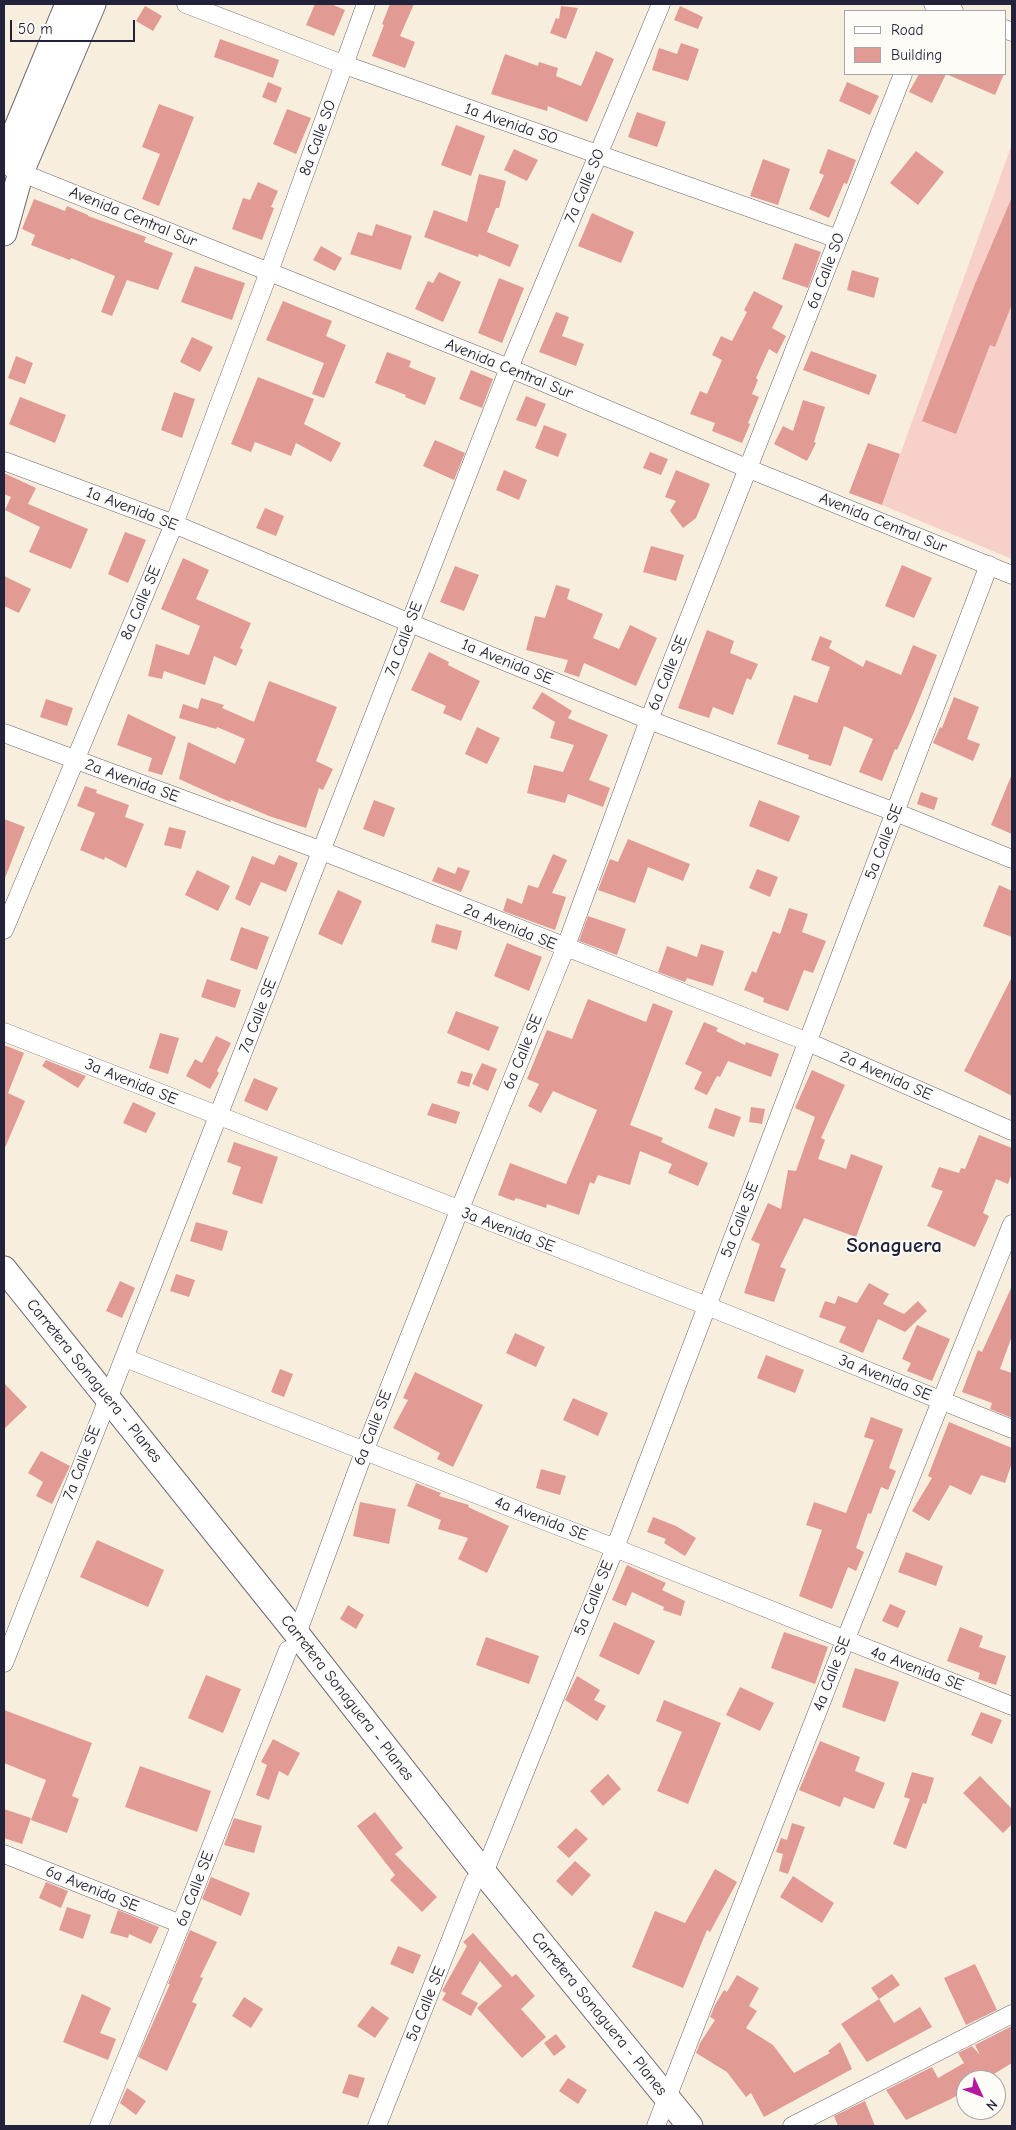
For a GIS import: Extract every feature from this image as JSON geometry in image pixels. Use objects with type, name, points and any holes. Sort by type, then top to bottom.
[{"type":"main road","points":[[4,233],[10,166],[68,4]]},
{"type":"main road","points":[[10,166],[93,4]]},
{"type":"main road","name":"Carretera Sonaguera - Planes","points":[[4,1268],[105,1407]]},
{"type":"main road","name":"Carretera Sonaguera - Planes","points":[[4,1291],[105,1407],[479,1877],[665,2116],[690,2126]]},
{"type":"street","name":"1a Avenida SO","points":[[186,4],[344,65],[838,239]]},
{"type":"street","name":"8a Calle SO","points":[[269,272],[366,4]]},
{"type":"street","name":"7a Calle SO","points":[[510,368],[661,4]]},
{"type":"street","points":[[932,4],[951,10]]},
{"type":"street","name":"6a Calle SO","points":[[749,469],[903,75]]},
{"type":"street","name":"Avenida Central Sur","points":[[10,166],[510,368],[749,469],[1012,575]]},
{"type":"street","name":"8a Calle SE","points":[[4,930],[174,524],[269,272]]},
{"type":"street","name":"7a Calle SE","points":[[4,1663],[125,1358],[510,368]]},
{"type":"street","name":"1a Avenida SE","points":[[4,461],[174,524],[649,720],[895,812],[1012,859]]},
{"type":"street","name":"6a Calle SE","points":[[99,2126],[293,1642],[364,1452],[458,1211],[565,948],[649,720],[749,469]]},
{"type":"street","name":"5a Calle SE","points":[[377,2126],[615,1548],[989,566]]},
{"type":"street","name":"2a Avenida SE","points":[[4,732],[322,851],[808,1042],[1012,1131]]},
{"type":"street","name":"3a Avenida SE","points":[[4,1032],[458,1211],[707,1306],[1012,1429]]},
{"type":"street","name":"4a Calle SE","points":[[665,2116],[845,1640],[1012,1224]]},
{"type":"street","name":"4a Avenida SE","points":[[125,1358],[615,1548],[1012,1706]]},
{"type":"street","name":"6a Avenida SE","points":[[4,1854],[181,1924]]},
{"type":"street","points":[[792,2126],[1012,2014]]},
{"type":"shaded area","points":[[1012,144],[1012,559],[882,505]]},
{"type":"building","points":[[315,4],[331,4],[345,10],[334,36],[306,25]]},
{"type":"building","points":[[390,4],[414,4],[400,36],[415,42],[405,68],[372,56]]},
{"type":"building","points":[[145,6],[162,16],[153,31],[136,21]]},
{"type":"building","points":[[561,6],[578,8],[566,39],[550,33],[556,18],[559,19]]},
{"type":"building","points":[[680,6],[703,17],[698,29],[674,20]]},
{"type":"building","points":[[220,39],[279,60],[273,78],[214,57]]},
{"type":"building","points":[[681,43],[699,49],[688,81],[652,70],[659,48],[677,54]]},
{"type":"building","points":[[596,51],[614,59],[587,122],[548,106],[547,111],[491,94],[505,54],[538,66],[539,62],[558,68],[556,76],[581,86]]},
{"type":"building","points":[[918,75],[946,75],[932,103],[909,92]]},
{"type":"building","points":[[948,75],[1004,75],[995,95]]},
{"type":"building","points":[[268,82],[282,88],[276,103],[262,97]]},
{"type":"building","points":[[847,82],[879,96],[870,115],[839,101]]},
{"type":"building","points":[[159,104],[194,117],[159,206],[142,199],[160,154],[142,147]]},
{"type":"building","points":[[287,109],[311,118],[296,154],[273,144]]},
{"type":"building","points":[[637,112],[666,122],[657,147],[628,137]]},
{"type":"building","points":[[456,125],[485,136],[471,176],[441,165]]},
{"type":"building","points":[[514,149],[538,160],[527,181],[504,170]]},
{"type":"building","points":[[828,149],[856,160],[847,184],[844,183],[829,218],[809,209],[824,175],[819,173]]},
{"type":"building","points":[[916,151],[944,172],[918,205],[890,183]]},
{"type":"building","points":[[763,159],[790,169],[778,205],[750,196]]},
{"type":"building","points":[[479,174],[506,181],[499,208],[496,208],[487,232],[519,245],[510,267],[479,254],[478,257],[424,237],[434,210],[467,222]]},
{"type":"building","points":[[258,182],[278,191],[271,207],[274,208],[262,240],[232,229],[243,198],[250,200]]},
{"type":"building","points":[[1012,197],[1012,304],[995,347],[990,345],[956,434],[922,421],[975,284]]},
{"type":"building","points":[[34,199],[65,211],[67,206],[88,216],[146,237],[144,242],[173,253],[158,290],[127,280],[112,316],[101,312],[115,276],[71,258],[70,260],[31,245],[35,235],[22,229]]},
{"type":"building","points":[[592,213],[634,232],[621,263],[578,246]]},
{"type":"building","points":[[376,224],[412,236],[401,270],[350,254],[358,232],[372,236]]},
{"type":"building","points":[[795,243],[821,252],[808,288],[782,279]]},
{"type":"building","points":[[321,246],[342,258],[335,271],[313,260]]},
{"type":"building","points":[[195,266],[245,283],[232,320],[181,302]]},
{"type":"building","points":[[852,270],[879,278],[874,298],[847,290]]},
{"type":"building","points":[[439,272],[461,282],[443,322],[415,309],[428,281],[433,283]]},
{"type":"building","points":[[499,278],[524,288],[502,343],[478,333]]},
{"type":"building","points":[[754,291],[783,306],[772,328],[786,336],[777,354],[769,349],[756,378],[758,380],[752,394],[759,397],[742,443],[712,431],[715,423],[690,414],[700,391],[707,394],[722,360],[712,355],[721,336],[732,341],[747,312],[744,310]]},
{"type":"building","points":[[283,301],[332,321],[326,336],[346,345],[324,398],[312,394],[324,363],[266,340]]},
{"type":"building","points":[[556,312],[569,317],[562,336],[584,344],[576,366],[539,352]]},
{"type":"building","points":[[192,337],[213,347],[200,372],[180,362]]},
{"type":"building","points":[[811,351],[877,375],[869,395],[803,370]]},
{"type":"building","points":[[387,352],[411,361],[409,367],[436,378],[425,405],[405,397],[406,395],[375,383]]},
{"type":"building","points":[[16,356],[33,363],[25,384],[8,378]]},
{"type":"building","points":[[471,370],[493,379],[482,408],[459,399]]},
{"type":"building","points":[[258,377],[314,399],[304,424],[341,443],[331,462],[296,443],[291,456],[255,442],[251,452],[231,444]]},
{"type":"building","points":[[174,392],[195,399],[182,438],[161,430]]},
{"type":"building","points":[[526,396],[546,404],[536,427],[516,420]]},
{"type":"building","points":[[20,397],[66,415],[55,443],[9,424]]},
{"type":"building","points":[[803,400],[825,407],[814,442],[816,443],[807,461],[774,444],[783,426],[793,431]]},
{"type":"building","points":[[544,425],[567,434],[558,457],[535,448]]},
{"type":"building","points":[[435,440],[465,453],[454,480],[423,466]]},
{"type":"building","points":[[868,443],[900,454],[882,505],[849,493]]},
{"type":"building","points":[[650,452],[668,459],[661,475],[643,468]]},
{"type":"building","points":[[504,470],[527,480],[519,500],[496,490]]},
{"type":"building","points":[[676,470],[710,484],[696,518],[683,528],[670,511],[676,501],[665,497]]},
{"type":"building","points":[[4,473],[36,488],[28,504],[88,529],[71,569],[29,552],[40,527],[5,510],[11,497],[4,494]]},
{"type":"building","points":[[265,508],[284,516],[276,536],[256,528]]},
{"type":"building","points":[[125,532],[146,540],[128,583],[108,574]]},
{"type":"building","points":[[651,546],[684,555],[676,581],[643,572]]},
{"type":"building","points":[[183,558],[209,570],[196,599],[251,623],[240,648],[243,650],[236,666],[214,656],[205,685],[164,671],[162,679],[148,676],[156,644],[189,655],[200,626],[161,609]]},
{"type":"building","points":[[902,565],[932,578],[914,618],[885,606]]},
{"type":"building","points":[[455,566],[479,575],[464,611],[440,602]]},
{"type":"building","points":[[4,576],[31,589],[19,613],[4,606]]},
{"type":"building","points":[[556,585],[570,589],[567,599],[603,614],[593,638],[619,649],[630,625],[657,638],[636,686],[584,663],[579,677],[564,672],[568,660],[526,650],[535,616],[545,618]]},
{"type":"building","points":[[707,630],[734,641],[730,653],[758,664],[751,680],[747,678],[733,715],[713,707],[709,718],[678,708]]},
{"type":"building","points":[[820,636],[832,641],[829,648],[863,667],[866,660],[901,675],[913,645],[937,655],[914,712],[897,750],[895,749],[882,781],[859,772],[873,739],[844,726],[831,766],[808,759],[809,755],[777,744],[794,695],[817,703],[830,667],[811,660]]},
{"type":"building","points":[[429,652],[449,662],[448,665],[480,681],[461,721],[443,713],[446,706],[411,690]]},
{"type":"building","points":[[269,681],[337,707],[316,761],[333,769],[323,790],[319,788],[306,828],[269,816],[231,800],[230,802],[179,779],[188,742],[235,764],[245,739],[217,727],[216,729],[179,718],[183,704],[198,709],[201,698],[224,705],[222,708],[254,722]]},
{"type":"building","points":[[542,692],[572,711],[568,718],[608,735],[589,780],[610,788],[603,807],[568,794],[565,803],[527,793],[534,765],[563,772],[574,745],[550,738],[555,722],[532,708]]},
{"type":"building","points":[[954,697],[979,707],[967,739],[980,744],[973,761],[933,743],[940,727],[942,728]]},
{"type":"building","points":[[46,699],[73,708],[67,726],[40,717]]},
{"type":"building","points":[[128,714],[176,737],[162,775],[148,771],[152,758],[117,745]]},
{"type":"building","points":[[477,727],[500,738],[487,764],[465,754]]},
{"type":"building","points":[[1012,774],[1012,834],[991,825]]},
{"type":"building","points":[[85,786],[97,790],[96,793],[129,805],[125,817],[144,824],[126,868],[105,857],[104,860],[80,850],[95,813],[77,806]]},
{"type":"building","points":[[921,792],[938,798],[934,810],[917,804]]},
{"type":"building","points":[[374,800],[395,808],[384,837],[363,829]]},
{"type":"building","points":[[759,800],[800,816],[789,842],[749,826]]},
{"type":"building","points":[[4,819],[25,827],[5,878],[4,878]]},
{"type":"building","points":[[169,827],[186,831],[181,849],[164,845]]},
{"type":"building","points":[[628,839],[690,864],[683,881],[648,867],[635,903],[598,890],[610,859],[618,862]]},
{"type":"building","points":[[553,854],[567,860],[552,893],[566,897],[555,930],[503,911],[507,898],[522,904],[528,885],[538,888]]},
{"type":"building","points":[[279,855],[298,863],[286,892],[261,882],[250,906],[235,899],[252,856],[274,865]]},
{"type":"building","points":[[438,867],[455,874],[458,867],[470,871],[461,892],[432,881]]},
{"type":"building","points":[[757,869],[778,877],[770,897],[749,888]]},
{"type":"building","points":[[197,870],[230,886],[218,911],[185,895]]},
{"type":"building","points":[[999,885],[1012,891],[1012,937],[983,926]]},
{"type":"building","points":[[338,890],[362,901],[342,945],[318,934]]},
{"type":"building","points":[[789,908],[808,914],[802,932],[826,941],[813,973],[804,970],[788,1011],[763,1002],[764,998],[744,990],[752,971],[756,973],[773,931],[780,934]]},
{"type":"building","points":[[588,916],[626,929],[617,955],[579,941]]},
{"type":"building","points":[[436,924],[462,931],[457,950],[431,942]]},
{"type":"building","points":[[241,927],[269,937],[257,970],[230,960]]},
{"type":"building","points":[[507,943],[542,957],[529,991],[494,976]]},
{"type":"building","points":[[701,944],[724,951],[713,986],[687,978],[685,982],[658,972],[667,946],[697,957]]},
{"type":"building","points":[[1012,977],[1012,1096],[964,1071]]},
{"type":"building","points":[[207,979],[241,990],[235,1008],[201,997]]},
{"type":"building","points":[[588,999],[646,1022],[653,1003],[673,1011],[630,1125],[663,1138],[661,1142],[708,1163],[698,1186],[668,1173],[672,1164],[640,1151],[630,1185],[598,1175],[594,1184],[590,1182],[579,1215],[547,1204],[546,1208],[516,1198],[514,1201],[498,1195],[510,1163],[566,1184],[597,1110],[553,1091],[541,1113],[528,1106],[539,1084],[527,1079],[547,1030],[572,1039]]},
{"type":"building","points":[[456,1011],[499,1027],[489,1051],[447,1033]]},
{"type":"building","points":[[704,1022],[718,1028],[716,1031],[745,1045],[746,1042],[779,1054],[771,1077],[728,1061],[720,1077],[717,1076],[707,1095],[694,1089],[702,1072],[685,1064]]},
{"type":"building","points":[[160,1033],[179,1038],[168,1074],[149,1068]]},
{"type":"building","points":[[216,1036],[231,1043],[217,1071],[219,1073],[210,1089],[186,1076],[195,1059],[202,1063]]},
{"type":"building","points":[[4,1045],[24,1053],[8,1093],[25,1101],[4,1150]]},
{"type":"building","points":[[46,1060],[86,1076],[78,1088],[42,1066]]},
{"type":"building","points":[[482,1063],[497,1069],[488,1091],[472,1084]]},
{"type":"building","points":[[812,1070],[845,1085],[821,1138],[825,1140],[818,1159],[846,1169],[851,1154],[883,1166],[856,1237],[804,1218],[780,1267],[786,1269],[774,1302],[744,1293],[760,1244],[751,1240],[768,1203],[781,1209],[788,1170],[796,1171],[815,1117],[795,1108]]},
{"type":"building","points":[[461,1071],[473,1074],[469,1087],[457,1083]]},
{"type":"building","points":[[254,1078],[278,1088],[267,1111],[244,1101]]},
{"type":"building","points":[[133,1102],[156,1113],[146,1133],[123,1123]]},
{"type":"building","points":[[432,1103],[460,1112],[456,1124],[427,1115]]},
{"type":"building","points":[[751,1107],[765,1109],[762,1124],[749,1122]]},
{"type":"building","points":[[715,1108],[741,1117],[734,1137],[708,1128]]},
{"type":"building","points":[[979,1135],[1012,1148],[1012,1173],[1008,1184],[996,1179],[983,1213],[989,1216],[975,1247],[927,1226],[943,1191],[931,1187],[939,1167],[959,1173],[961,1168],[965,1169]]},
{"type":"building","points":[[234,1142],[278,1157],[262,1204],[232,1194],[241,1167],[227,1162]]},
{"type":"building","points":[[196,1222],[228,1231],[222,1251],[190,1241]]},
{"type":"building","points":[[176,1274],[195,1280],[189,1297],[170,1291]]},
{"type":"building","points":[[120,1281],[135,1288],[122,1318],[106,1311]]},
{"type":"building","points":[[869,1283],[889,1294],[883,1304],[904,1314],[918,1301],[927,1311],[905,1332],[878,1319],[863,1353],[839,1342],[846,1327],[819,1317],[825,1301],[835,1304],[838,1296],[857,1303]]},
{"type":"building","points":[[1012,1286],[1012,1336],[1000,1369],[1012,1373],[1012,1418],[990,1409],[992,1403],[962,1392],[978,1350],[982,1352]]},
{"type":"building","points":[[917,1325],[950,1339],[932,1381],[907,1371],[911,1363],[902,1359]]},
{"type":"building","points":[[515,1333],[545,1347],[536,1367],[506,1353]]},
{"type":"building","points":[[766,1355],[804,1370],[795,1393],[757,1378]]},
{"type":"building","points":[[280,1369],[293,1374],[284,1397],[271,1392]]},
{"type":"building","points":[[415,1372],[483,1405],[453,1467],[437,1459],[440,1453],[393,1428],[408,1400],[403,1398]]},
{"type":"building","points":[[4,1383],[27,1407],[4,1429]]},
{"type":"building","points":[[573,1398],[608,1413],[598,1436],[563,1420]]},
{"type":"building","points":[[871,1417],[903,1429],[889,1468],[896,1471],[888,1490],[881,1487],[871,1514],[868,1513],[856,1548],[864,1552],[856,1571],[848,1567],[832,1609],[799,1596],[822,1530],[806,1525],[814,1502],[846,1513],[874,1440],[864,1437]]},
{"type":"building","points":[[949,1422],[1012,1448],[1012,1463],[1005,1483],[981,1475],[971,1495],[950,1485],[929,1521],[912,1511],[932,1478],[928,1476]]},
{"type":"building","points":[[41,1451],[70,1466],[52,1504],[36,1496],[43,1482],[28,1473]]},
{"type":"building","points":[[541,1469],[566,1476],[560,1495],[536,1488]]},
{"type":"building","points":[[416,1483],[441,1493],[439,1496],[469,1505],[468,1507],[509,1526],[487,1573],[458,1559],[468,1538],[438,1529],[441,1520],[407,1506]]},
{"type":"building","points":[[360,1502],[396,1509],[389,1544],[353,1536]]},
{"type":"building","points":[[653,1517],[676,1526],[696,1538],[685,1556],[664,1543],[666,1539],[647,1532]]},
{"type":"building","points":[[97,1540],[164,1570],[148,1607],[80,1577]]},
{"type":"building","points":[[906,1552],[943,1566],[936,1586],[898,1572]]},
{"type":"building","points":[[627,1565],[666,1583],[662,1590],[685,1601],[681,1616],[663,1610],[664,1607],[632,1592],[626,1606],[612,1600]]},
{"type":"building","points":[[890,1604],[906,1611],[898,1628],[882,1621]]},
{"type":"building","points":[[348,1605],[364,1615],[356,1629],[340,1619]]},
{"type":"building","points":[[614,1622],[655,1641],[639,1675],[599,1656]]},
{"type":"building","points":[[960,1627],[983,1636],[979,1647],[1006,1656],[996,1685],[978,1679],[980,1673],[947,1661]]},
{"type":"building","points":[[784,1632],[828,1647],[815,1684],[771,1668]]},
{"type":"building","points":[[486,1637],[539,1656],[529,1684],[476,1665]]},
{"type":"building","points":[[855,1668],[899,1682],[885,1722],[842,1707]]},
{"type":"building","points":[[206,1675],[241,1689],[223,1733],[188,1718]]},
{"type":"building","points":[[577,1676],[600,1690],[594,1700],[606,1706],[597,1721],[565,1700]]},
{"type":"building","points":[[740,1687],[774,1703],[760,1731],[726,1715]]},
{"type":"building","points":[[664,1700],[721,1723],[688,1804],[657,1791],[682,1732],[656,1721]]},
{"type":"building","points":[[4,1710],[92,1743],[72,1796],[79,1799],[67,1833],[31,1820],[46,1780],[4,1763]]},
{"type":"building","points":[[981,1712],[1002,1720],[992,1744],[971,1735]]},
{"type":"building","points":[[273,1739],[300,1753],[288,1776],[279,1771],[269,1800],[256,1795],[267,1765],[261,1762]]},
{"type":"building","points":[[820,1741],[860,1757],[855,1771],[885,1783],[874,1809],[844,1797],[840,1807],[799,1790]]},
{"type":"building","points":[[140,1766],[211,1791],[197,1832],[125,1807]]},
{"type":"building","points":[[912,1772],[934,1778],[926,1804],[923,1803],[906,1849],[893,1844],[910,1799],[904,1797]]},
{"type":"building","points":[[608,1774],[621,1789],[603,1806],[590,1791]]},
{"type":"building","points":[[980,1776],[1012,1809],[1012,1824],[1003,1833],[963,1793]]},
{"type":"building","points":[[4,1809],[31,1818],[22,1844],[4,1838]]},
{"type":"building","points":[[375,1812],[403,1848],[395,1854],[437,1897],[422,1912],[390,1880],[395,1875],[357,1826]]},
{"type":"building","points":[[234,1818],[262,1826],[254,1853],[224,1845]]},
{"type":"building","points":[[792,1823],[805,1827],[788,1874],[779,1871],[783,1854],[776,1852],[781,1838],[787,1840]]},
{"type":"building","points":[[576,1828],[588,1839],[569,1858],[557,1847]]},
{"type":"building","points":[[575,1861],[591,1875],[572,1896],[556,1881]]},
{"type":"building","points":[[715,1869],[737,1882],[710,1932],[707,1930],[683,1988],[632,1967],[655,1911],[685,1923]]},
{"type":"building","points":[[793,1876],[834,1903],[822,1923],[780,1897]]},
{"type":"building","points":[[211,1877],[250,1893],[241,1916],[202,1899]]},
{"type":"building","points":[[46,1882],[68,1891],[61,1908],[39,1898]]},
{"type":"building","points":[[67,1907],[91,1915],[83,1939],[59,1930]]},
{"type":"building","points":[[118,1910],[159,1927],[151,1944],[129,1934],[128,1938],[110,1933]]},
{"type":"building","points":[[190,1930],[217,1942],[200,1977],[203,1978],[192,2002],[197,2004],[167,2071],[138,2057],[170,1984],[168,1984]]},
{"type":"building","points":[[473,1933],[512,1977],[516,1974],[535,1996],[521,2009],[546,2037],[522,2058],[477,2008],[502,1986],[480,1961],[461,1994],[478,2003],[471,2016],[442,2000],[446,1993],[442,1991],[467,1946],[463,1942]]},
{"type":"building","points":[[398,1946],[421,1955],[413,1974],[390,1964]]},
{"type":"building","points":[[975,1964],[997,2010],[966,2025],[944,1978]]},
{"type":"building","points":[[892,1974],[900,1985],[879,1999],[871,1988]]},
{"type":"building","points":[[737,1975],[759,1988],[749,2006],[757,2011],[746,2028],[773,2045],[794,2073],[830,2053],[828,2051],[840,2042],[852,2069],[764,2117],[751,2093],[746,2097],[727,2072],[696,2053],[700,2043],[715,2020],[710,2017],[715,2005],[724,1990],[727,1992]]},
{"type":"building","points":[[82,1994],[111,2008],[100,2033],[116,2039],[108,2060],[63,2042]]},
{"type":"building","points":[[244,1997],[263,2009],[251,2028],[232,2016]]},
{"type":"building","points":[[879,1999],[894,2023],[920,2007],[932,2027],[867,2062],[841,2024]]},
{"type":"building","points":[[372,2006],[389,2018],[375,2038],[357,2026]]},
{"type":"building","points":[[1012,2026],[1012,2063],[1000,2070],[956,2070],[956,2096],[906,2120],[886,2090],[932,2067],[938,2078],[964,2063],[958,2053],[972,2046],[980,2055],[975,2045]]},
{"type":"building","points":[[556,2034],[566,2047],[554,2056],[544,2043]]},
{"type":"building","points":[[349,2074],[365,2078],[358,2098],[342,2093]]},
{"type":"building","points":[[568,2078],[587,2090],[578,2104],[559,2091]]},
{"type":"building","points":[[127,2088],[146,2101],[136,2115],[120,2103]]},
{"type":"building","points":[[865,2101],[875,2126],[838,2126],[834,2116]]},
{"type":"district","name":"Sonaguera","points":[[894,1246]]}]
